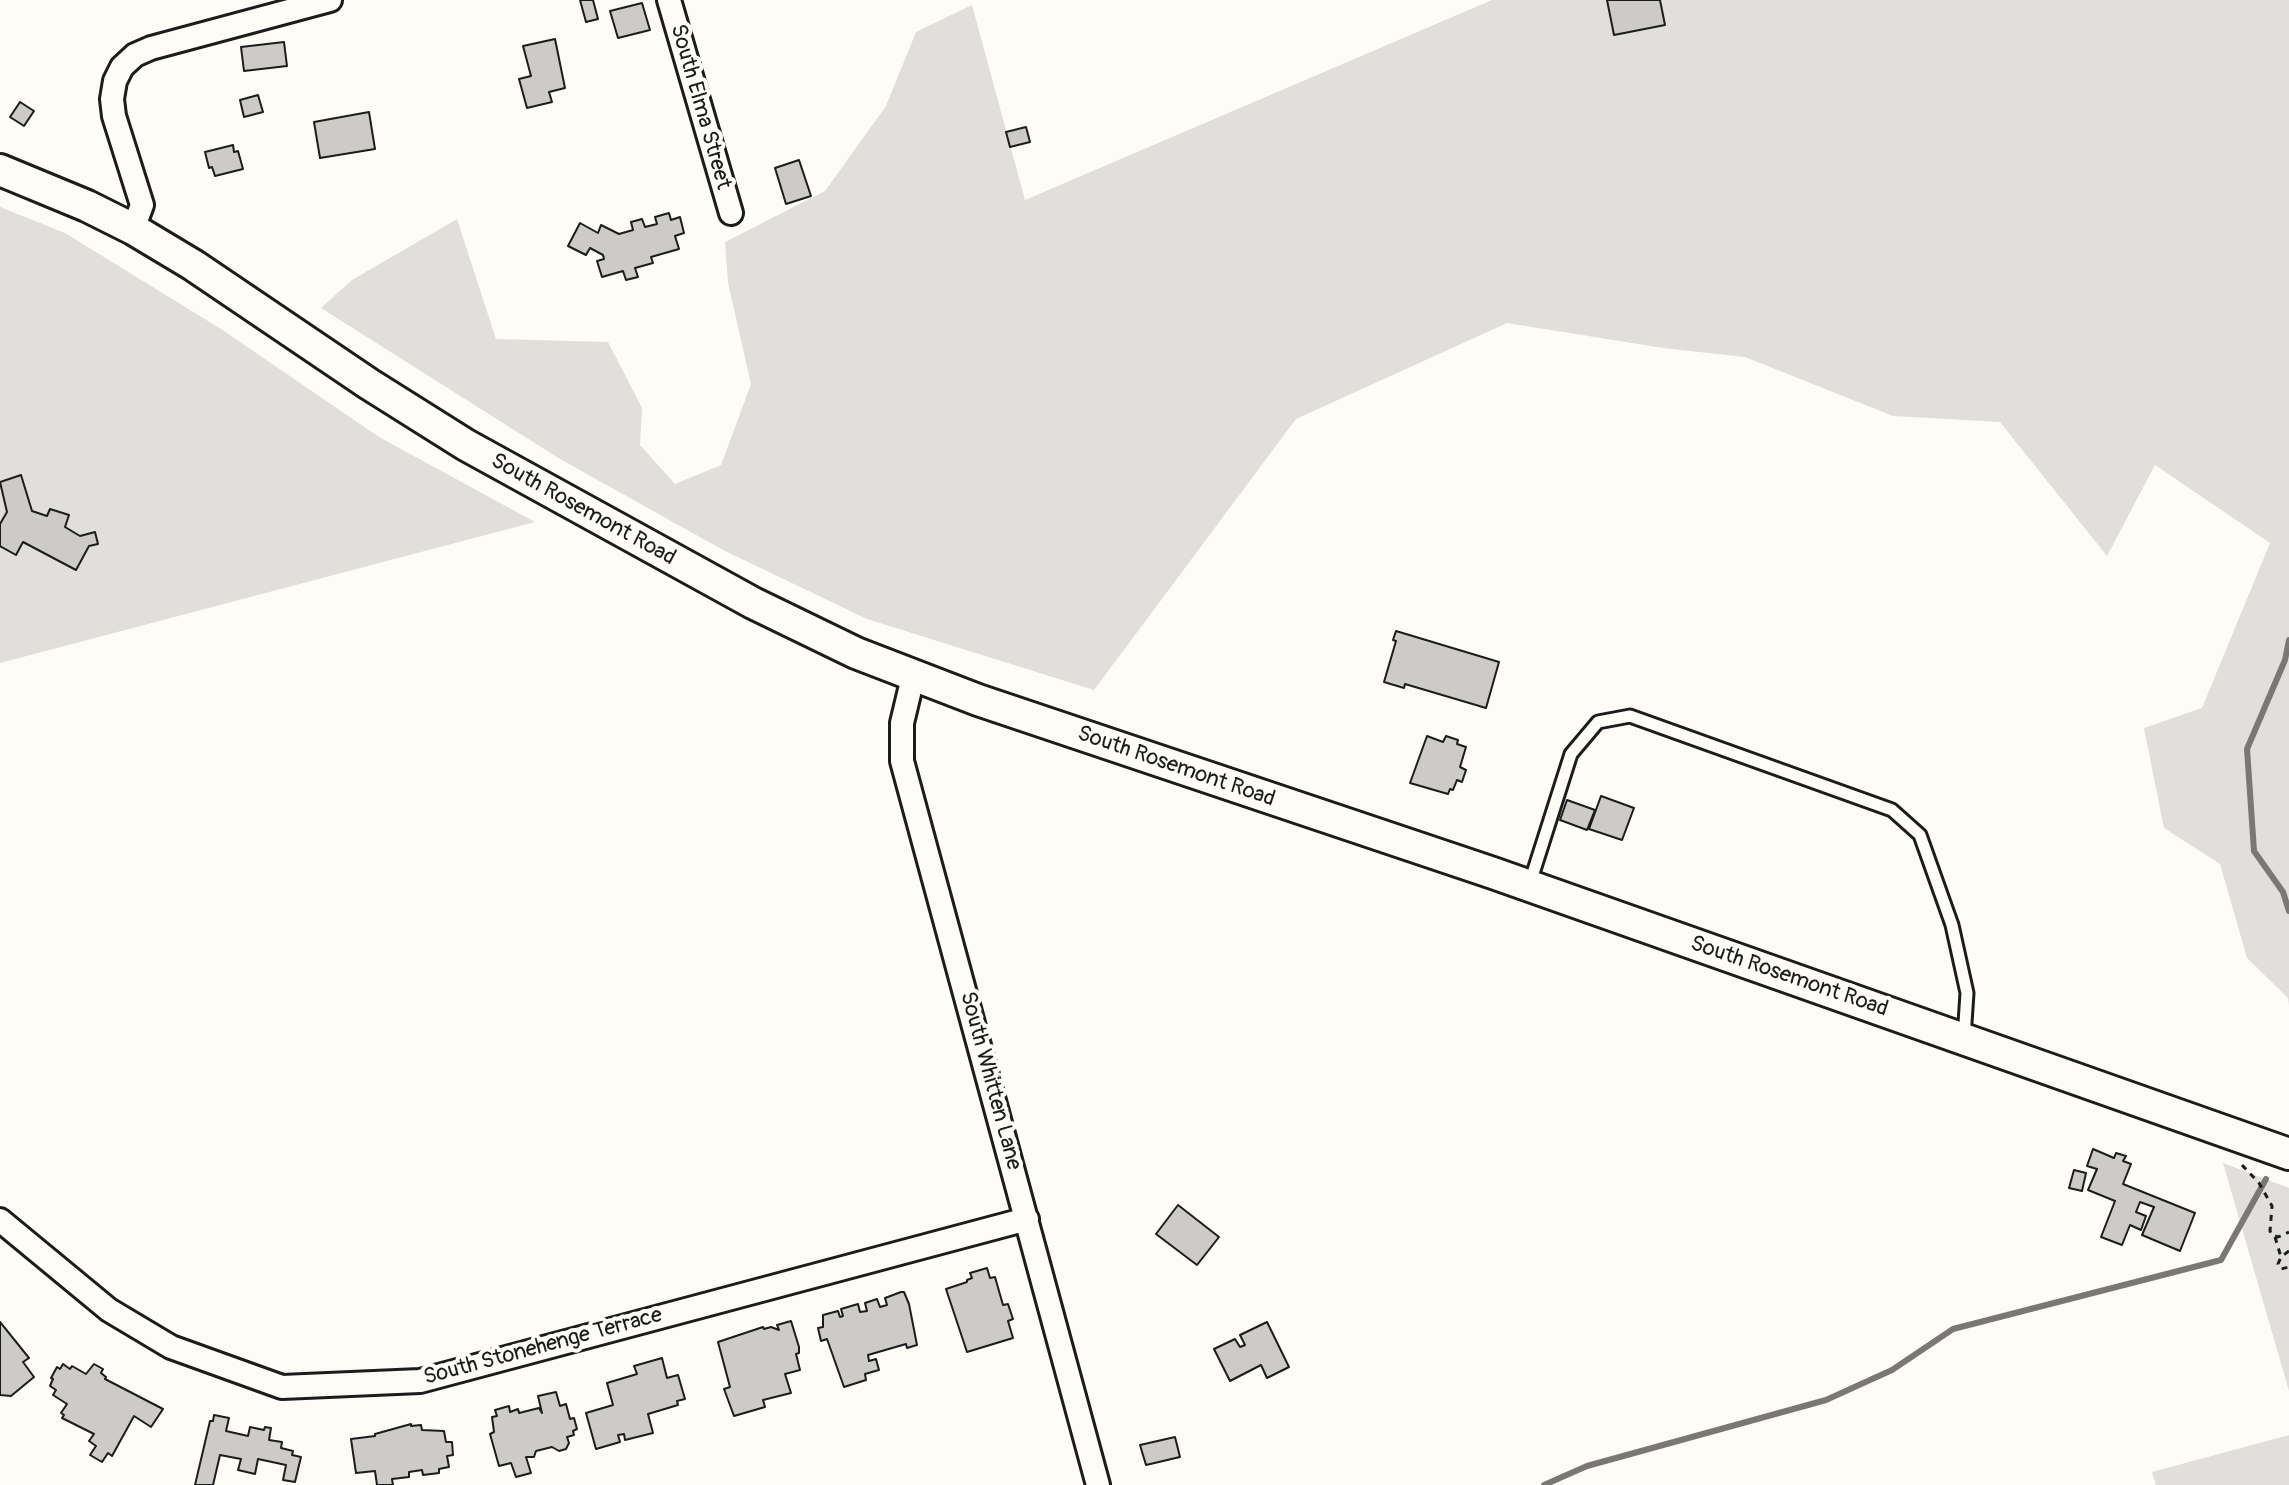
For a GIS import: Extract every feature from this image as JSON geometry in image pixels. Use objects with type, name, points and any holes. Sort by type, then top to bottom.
[{"type":"main road","name":"South Rosemont Road","points":[[0,170],[133,229],[193,265],[369,384],[486,456],[753,603],[831,642],[913,677],[1529,886],[2289,1154]]},
{"type":"street","points":[[133,229],[142,205],[114,116],[112,99],[115,81],[122,67],[135,55],[151,48],[330,0]]},
{"type":"street","name":"South Elma Street","points":[[669,0],[731,213]]},
{"type":"street","name":"South Whitten Lane","points":[[913,677],[902,723],[902,761],[1098,1485]]},
{"type":"street","name":"South Stonehenge Terrace","points":[[0,1220],[109,1310],[159,1340],[282,1387],[420,1381],[1027,1219]]},
{"type":"lane","points":[[1529,886],[1571,754],[1598,722],[1630,716],[1892,810],[1920,835],[1952,925],[1967,993],[1964,1039]]},
{"type":"path","points":[[2259,1183],[2272,1206],[2270,1231],[2281,1257]]},
{"type":"path","points":[[2275,1237],[2289,1232]]},
{"type":"path","points":[[2289,1251],[2278,1264],[2286,1268],[2289,1277]]},
{"type":"shaded area","points":[[1492,0],[2289,0],[2289,1006],[2288,998],[2247,958],[2220,864],[2164,828],[2144,728],[2202,708],[2270,543],[2155,465],[2107,556],[2000,422],[1893,416],[1745,357],[1663,348],[1507,323],[1296,419],[1094,690],[867,619],[723,550],[560,459],[321,308],[352,280],[457,219],[496,339],[608,342],[642,408],[640,445],[675,484],[721,465],[751,384],[728,283],[725,242],[825,191],[886,106],[916,32],[972,5],[1025,200]]},
{"type":"shaded area","points":[[0,207],[65,233],[221,329],[379,437],[535,522],[0,663]]},
{"type":"shaded area","points":[[2223,1163],[2289,1188],[2289,1391]]},
{"type":"shaded area","points":[[2289,1435],[2289,1485],[2156,1485],[2152,1472]]},
{"type":"building","points":[[580,0],[593,0],[598,19],[586,22]]},
{"type":"building","points":[[1607,0],[1660,0],[1665,25],[1614,35]]},
{"type":"building","points":[[642,3],[650,30],[618,38],[610,11]]},
{"type":"building","points":[[555,39],[565,88],[549,92],[552,102],[527,108],[519,79],[531,76],[523,46]]},
{"type":"building","points":[[284,42],[287,66],[244,71],[241,47]]},
{"type":"building","points":[[258,95],[263,112],[244,117],[240,100]]},
{"type":"building","points":[[20,102],[34,111],[24,126],[10,117]]},
{"type":"building","points":[[369,112],[375,149],[320,158],[314,122]]},
{"type":"building","points":[[1026,127],[1030,142],[1010,147],[1006,132]]},
{"type":"building","points":[[233,145],[243,169],[215,176],[212,167],[209,168],[205,152]]},
{"type":"building","points":[[799,160],[811,196],[786,204],[775,168]]},
{"type":"building","points":[[669,213],[671,220],[680,217],[684,233],[675,236],[679,249],[651,257],[653,263],[635,268],[638,277],[626,280],[623,271],[602,277],[597,261],[604,259],[603,255],[590,248],[586,255],[568,246],[580,223],[598,233],[601,225],[619,234],[633,230],[631,222],[642,219],[645,227],[657,224],[655,217]]},
{"type":"building","points":[[21,475],[32,511],[47,516],[50,509],[69,515],[65,527],[80,536],[95,532],[98,544],[89,546],[76,570],[23,542],[16,555],[0,546],[0,524],[7,512],[0,482]]},
{"type":"building","points":[[1396,631],[1499,662],[1486,708],[1405,684],[1404,688],[1384,682]]},
{"type":"building","points":[[1427,736],[1443,742],[1446,736],[1466,747],[1460,767],[1466,770],[1462,782],[1457,780],[1448,794],[1410,783]]},
{"type":"building","points":[[1601,796],[1634,808],[1622,840],[1589,829]]},
{"type":"building","points":[[1567,800],[1595,810],[1587,830],[1560,820]]},
{"type":"building","points":[[2093,1149],[2114,1158],[2116,1153],[2126,1156],[2123,1161],[2131,1164],[2123,1184],[2195,1213],[2180,1251],[2142,1235],[2154,1207],[2140,1202],[2136,1212],[2146,1216],[2141,1230],[2130,1225],[2122,1245],[2101,1237],[2115,1201],[2088,1190],[2097,1169],[2087,1166]]},
{"type":"building","points":[[2074,1170],[2086,1173],[2082,1191],[2069,1188]]},
{"type":"building","points":[[1178,1205],[1219,1237],[1197,1265],[1156,1234]]},
{"type":"building","points":[[987,1268],[990,1278],[995,1277],[1003,1305],[1008,1304],[1013,1319],[1008,1321],[1013,1338],[967,1352],[946,1289],[967,1282],[972,1278],[970,1273]]},
{"type":"building","points":[[904,1292],[909,1304],[917,1345],[907,1348],[906,1344],[868,1355],[869,1361],[876,1359],[879,1370],[865,1374],[866,1380],[844,1387],[827,1339],[821,1341],[818,1328],[823,1327],[823,1315],[838,1311],[840,1317],[843,1316],[841,1309],[858,1304],[860,1312],[867,1311],[865,1303],[877,1299],[880,1307],[887,1305],[885,1298]]},
{"type":"building","points":[[791,1321],[799,1347],[796,1354],[800,1370],[785,1374],[791,1393],[763,1400],[765,1407],[734,1416],[724,1389],[730,1387],[718,1342],[763,1327],[779,1330],[777,1325]]},
{"type":"building","points":[[0,1322],[29,1358],[23,1362],[34,1377],[11,1396],[0,1395]]},
{"type":"building","points":[[1267,1322],[1289,1367],[1267,1378],[1261,1365],[1230,1381],[1214,1349],[1235,1339],[1240,1347],[1245,1345],[1240,1335]]},
{"type":"building","points":[[662,1358],[667,1378],[678,1375],[685,1399],[677,1401],[678,1405],[648,1414],[653,1433],[625,1440],[624,1434],[618,1435],[620,1442],[596,1449],[586,1413],[613,1405],[607,1383],[637,1374],[634,1366]]},
{"type":"building","points":[[63,1364],[86,1374],[94,1364],[103,1369],[101,1373],[105,1379],[163,1409],[151,1427],[134,1416],[112,1456],[108,1453],[102,1462],[90,1455],[96,1446],[89,1441],[94,1434],[62,1418],[64,1415],[61,1413],[67,1404],[53,1395],[56,1390],[50,1386],[57,1367],[60,1369]]},
{"type":"building","points":[[556,1392],[560,1406],[566,1404],[577,1429],[573,1431],[574,1435],[567,1437],[569,1443],[566,1449],[559,1451],[552,1447],[536,1451],[534,1457],[526,1457],[531,1473],[516,1477],[511,1463],[499,1466],[490,1434],[494,1432],[492,1417],[497,1416],[495,1410],[509,1406],[510,1412],[539,1408],[542,1413],[538,1396]]},
{"type":"building","points":[[214,1415],[229,1418],[226,1431],[248,1436],[250,1427],[271,1428],[269,1440],[282,1442],[281,1448],[301,1457],[295,1482],[283,1480],[286,1465],[258,1459],[255,1474],[238,1470],[241,1459],[220,1455],[213,1485],[195,1485]]},
{"type":"building","points":[[411,1424],[421,1425],[422,1430],[444,1431],[446,1442],[452,1442],[453,1455],[447,1456],[449,1467],[439,1469],[439,1473],[423,1475],[422,1470],[409,1472],[409,1477],[392,1479],[393,1485],[377,1485],[375,1471],[356,1473],[351,1439],[375,1436]]},
{"type":"building","points":[[1175,1437],[1180,1457],[1146,1465],[1140,1445]]},
{"type":"waterway","points":[[2289,640],[2285,660],[2247,749],[2254,851],[2283,892],[2289,911]]},
{"type":"waterway","points":[[1544,1485],[1587,1466],[1826,1400],[1892,1370],[1953,1329],[2221,1260],[2266,1179]]}]
